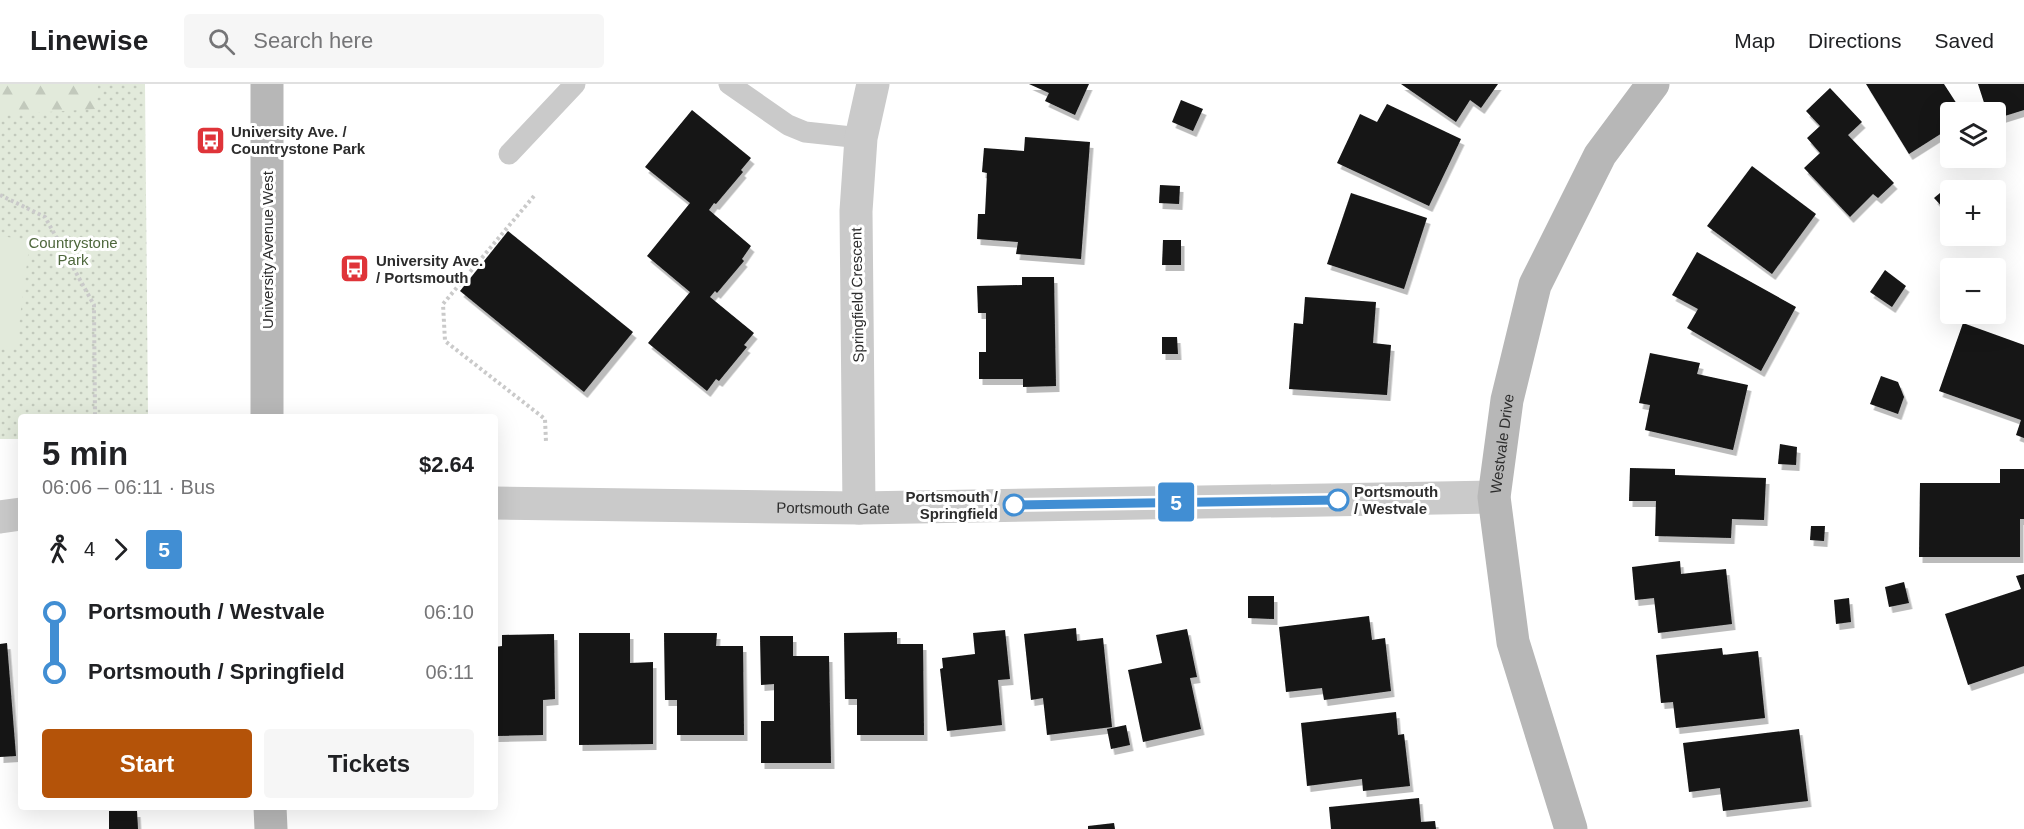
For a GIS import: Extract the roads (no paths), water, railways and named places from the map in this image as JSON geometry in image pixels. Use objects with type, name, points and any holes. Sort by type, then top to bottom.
[{"type":"street","name":"University Avenue West","points":[[267,84],[267,414]]},
{"type":"street","name":"Springfield Crescent","points":[[859,508],[856,211],[861,138],[873,84]]},
{"type":"street","name":"Westvale Drive","points":[[1571,829],[1513,642],[1494,497],[1507,400],[1535,285],[1600,155],[1653,84]]},
{"type":"street","name":"Portsmouth Gate","points":[[498,503],[859,508],[1494,497]]},
{"type":"street","points":[[0,517],[18,514]]},
{"type":"street","points":[[270,810],[271,829]]},
{"type":"lane","points":[[508,154],[575,84]]},
{"type":"lane","points":[[729,84],[788,125],[805,132],[861,138]]},
{"type":"place","name":"University Ave. / Countrystone Park","points":[[210,140]]},
{"type":"place","name":"University Ave. / Portsmouth","points":[[355,269]]},
{"type":"place","name":"Portsmouth / Westvale","points":[[1338,500]]},
{"type":"place","name":"Portsmouth / Springfield","points":[[1014,505]]},
{"type":"park label","name":"Countrystone Park","points":[[73,250]]}]
